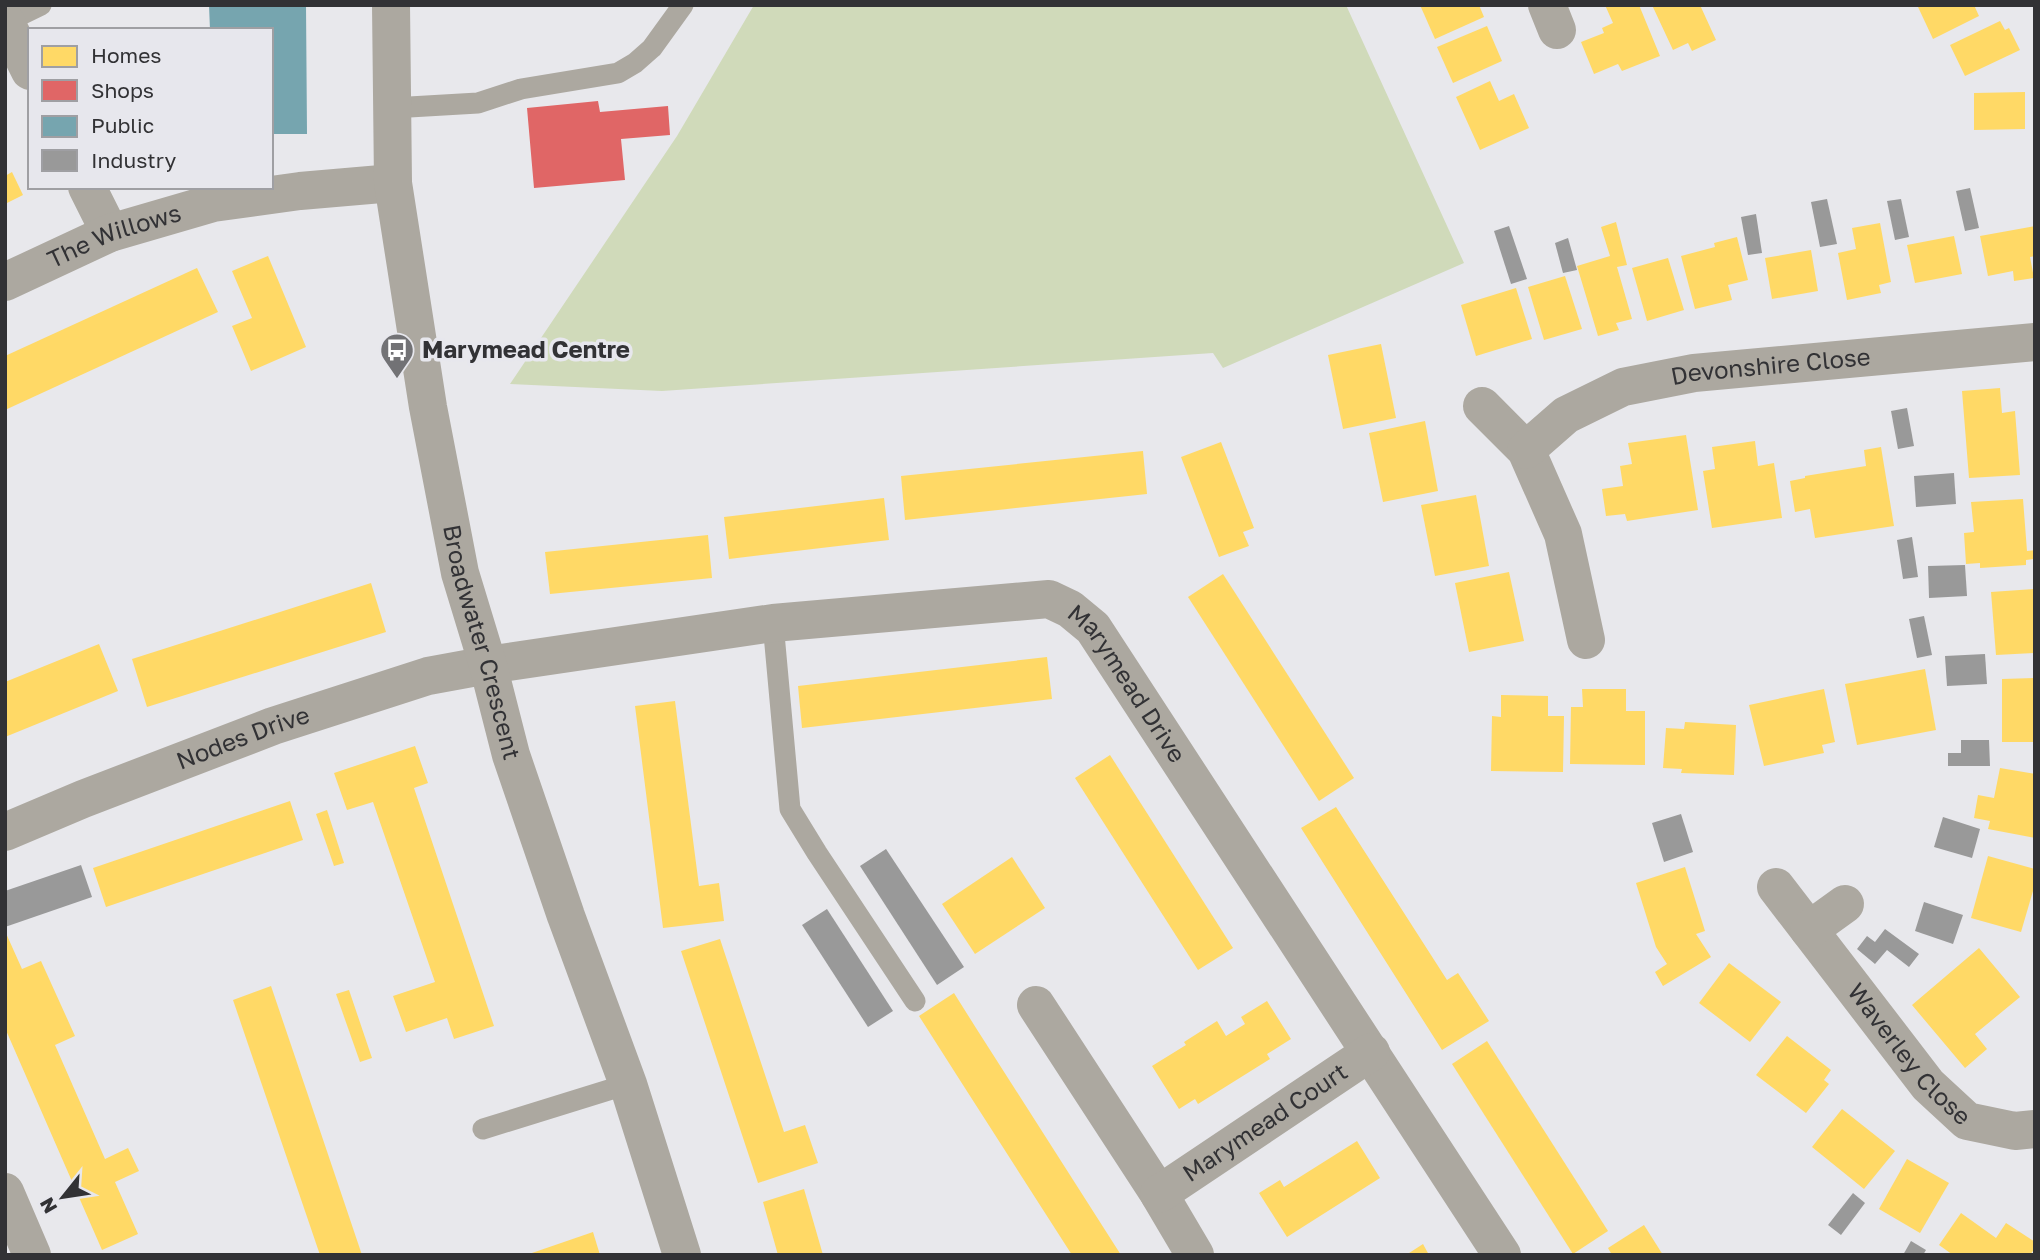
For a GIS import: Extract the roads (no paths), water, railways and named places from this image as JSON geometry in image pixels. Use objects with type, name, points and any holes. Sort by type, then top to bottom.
[{"type":"street","name":"Broadwater Crescent","points":[[391,5],[393,183],[428,407],[460,573],[488,665],[511,755],[566,916],[628,1084],[682,1255]]},
{"type":"street","points":[[6,22],[28,67]]},
{"type":"street","name":"The Willows","points":[[5,282],[110,233],[213,203],[300,191],[393,183]]},
{"type":"street","points":[[88,189],[110,233]]},
{"type":"street","name":"Devonshire Close","points":[[1526,450],[1566,415],[1623,387],[1694,373],[2035,342]]},
{"type":"street","points":[[1482,406],[1526,450],[1563,534],[1586,640]]},
{"type":"street","name":"Marymead Drive","points":[[488,665],[773,623],[1049,599],[1070,609],[1093,628],[1502,1255]]},
{"type":"street","name":"Nodes Drive","points":[[5,832],[273,726],[428,676],[488,665]]},
{"type":"street","name":"Waverley Close","points":[[1776,887],[1928,1085],[1967,1121],[2015,1131],[2035,1129]]},
{"type":"street","points":[[1809,930],[1844,904]]},
{"type":"street","name":"Marymead Court","points":[[1036,1005],[1159,1194],[1195,1255]]},
{"type":"street","name":"Marymead Court","points":[[1159,1194],[1371,1052]]},
{"type":"street","points":[[5,1192],[32,1255]]},
{"type":"lane","points":[[6,22],[41,5]]},
{"type":"lane","points":[[392,108],[478,103],[521,89],[618,73],[652,48],[683,5]]},
{"type":"lane","points":[[773,623],[790,809],[915,1001]]},
{"type":"lane","points":[[483,1129],[628,1084]]},
{"type":"place","name":"Marymead Centre","points":[[397,380]]}]
